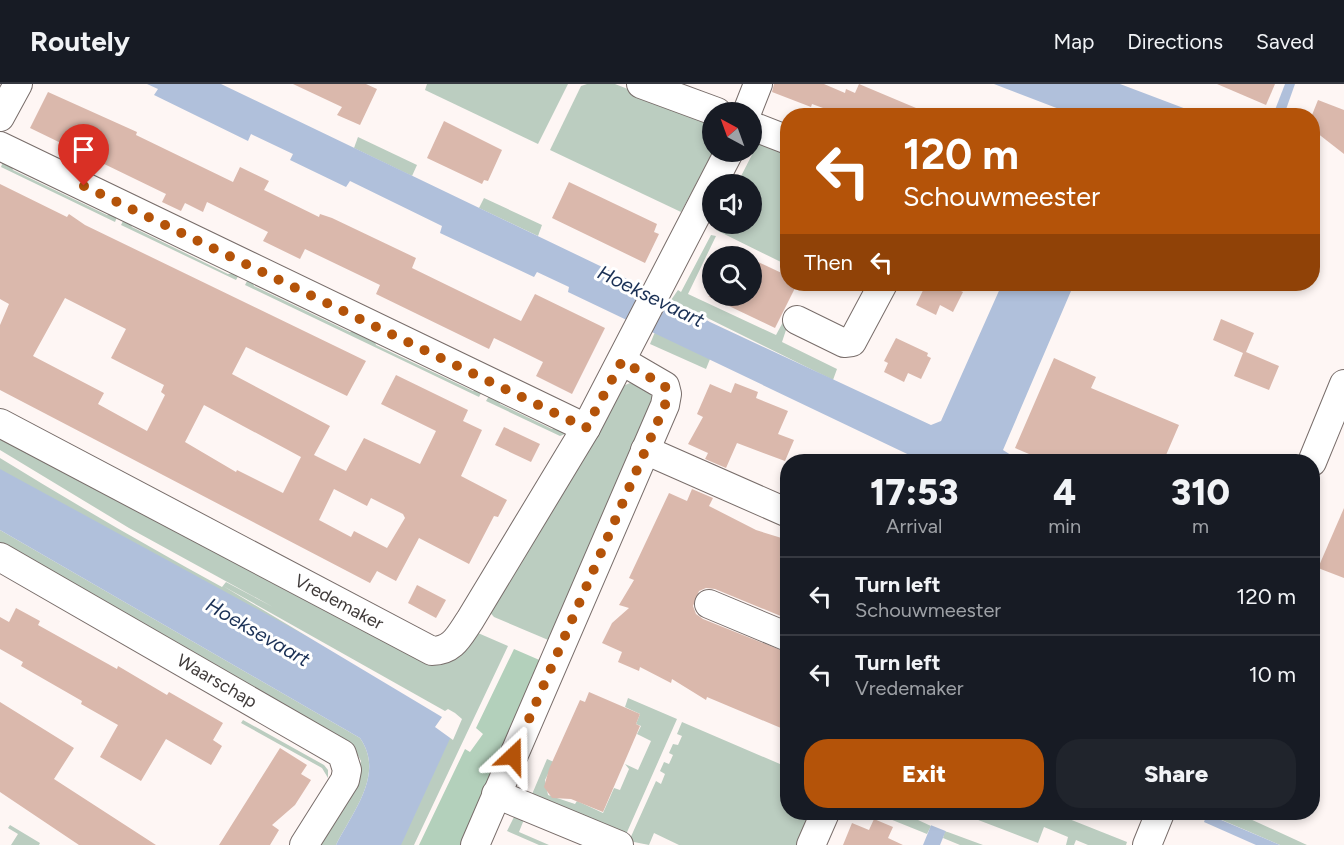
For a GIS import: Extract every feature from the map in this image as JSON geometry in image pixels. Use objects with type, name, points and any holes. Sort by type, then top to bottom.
[{"type":"street","points":[[0,117],[18,84]]},
{"type":"street","points":[[641,84],[702,106]]},
{"type":"street","points":[[751,102],[758,84]]},
{"type":"street","points":[[762,130],[780,137]]},
{"type":"street","points":[[0,146],[586,428]]},
{"type":"street","name":"Vredemaker","points":[[0,423],[432,651],[443,651],[452,646],[470,620],[586,428],[724,162]]},
{"type":"street","points":[[797,320],[844,343],[852,342],[879,291]]},
{"type":"street","points":[[475,845],[667,394],[665,386],[622,361]]},
{"type":"street","points":[[1315,454],[1344,384]]},
{"type":"street","points":[[645,450],[780,509]]},
{"type":"street","name":"Waarschap","points":[[0,557],[342,754],[347,770],[345,780],[304,845]]},
{"type":"street","points":[[710,604],[780,634]]},
{"type":"street","points":[[496,794],[619,845]]},
{"type":"street","points":[[811,845],[822,820]]},
{"type":"street","points":[[1147,845],[1157,820]]},
{"type":"green space","points":[[427,84],[568,84],[538,144],[425,90]]},
{"type":"green space","points":[[615,84],[702,118],[702,162],[708,162],[681,212],[550,150],[581,86]]},
{"type":"green space","points":[[358,137],[417,165],[412,176],[354,148]]},
{"type":"green space","points":[[762,142],[780,148],[780,262],[762,253],[762,246],[748,246],[724,234],[762,234],[762,174],[742,174],[748,162],[762,162]]},
{"type":"green space","points":[[4,159],[10,160],[13,170],[107,215],[119,212],[115,222],[1,167]]},
{"type":"green space","points":[[484,198],[542,225],[538,236],[479,208]]},
{"type":"green space","points":[[126,215],[132,227],[228,274],[241,271],[236,280],[121,225]]},
{"type":"green space","points":[[711,235],[716,236],[711,246],[705,246]]},
{"type":"green space","points":[[702,252],[702,265],[688,294],[702,301],[702,306],[714,306],[776,335],[783,322],[788,324],[782,342],[837,369],[833,380],[671,300],[678,290],[681,292]]},
{"type":"green space","points":[[250,275],[254,286],[350,332],[360,328],[373,336],[376,345],[473,391],[484,388],[479,397],[245,285]]},
{"type":"green space","points":[[655,332],[710,359],[706,369],[650,344]]},
{"type":"green space","points":[[630,383],[647,389],[653,398],[553,642],[494,617],[486,608],[623,386]]},
{"type":"green space","points":[[492,391],[497,394],[500,404],[552,429],[560,426],[565,434],[560,436],[486,401]]},
{"type":"green space","points":[[0,433],[433,660],[478,633],[508,646],[414,845],[391,845],[446,735],[0,484],[0,458],[222,587],[226,582],[273,607],[129,528],[0,450]]},
{"type":"green space","points":[[0,530],[360,738],[367,752],[368,779],[358,806],[336,845],[314,845],[359,773],[361,761],[355,750],[0,545]]},
{"type":"green space","points":[[514,649],[544,662],[465,845],[419,845],[465,749],[470,752],[483,734],[476,728]]},
{"type":"green space","points":[[628,698],[677,719],[624,839],[530,799],[547,759],[554,762],[545,780],[548,795],[575,804],[577,801],[603,813],[614,788],[620,790],[629,769],[625,764],[638,770],[651,741],[637,734],[641,726],[636,724],[640,714],[625,707]]},
{"type":"green space","points":[[243,720],[324,765],[328,770],[328,778],[322,768],[241,723]]},
{"type":"green space","points":[[682,722],[780,764],[780,820],[811,820],[800,845],[679,845],[654,833],[649,845],[629,841],[656,781],[661,784],[665,774],[660,771],[664,762],[669,764],[673,755],[669,753],[673,744],[678,745],[682,736],[677,734]]},
{"type":"green space","points":[[516,813],[525,817],[519,832],[549,845],[539,845],[507,831]]},
{"type":"green space","points":[[892,820],[918,820],[931,826],[927,834]]},
{"type":"green space","points":[[978,820],[1072,820],[1127,842],[1126,845],[1088,845],[1076,840],[1074,845],[1066,845],[1068,837],[1044,827],[1038,843]]},
{"type":"green space","points":[[1222,820],[1252,820],[1307,845],[1280,845]]},
{"type":"green space","points":[[10,825],[40,843],[39,845],[11,845],[18,834],[8,828]]},
{"type":"green space","points":[[945,831],[983,845],[960,845],[943,838]]},
{"type":"water","name":"Hoeksevaart","points":[[147,84],[221,84],[671,300],[710,322],[931,425],[941,421],[999,291],[1071,291],[1003,450],[1009,454],[907,454],[568,292],[569,287],[537,272],[534,277],[440,233],[442,226],[350,181],[346,187],[290,160],[293,154],[251,134],[248,141],[154,95],[158,89]]},
{"type":"water","points":[[994,84],[1120,84],[1183,108],[1057,108]]},
{"type":"water","points":[[1285,84],[1295,84],[1286,108],[1276,108]]},
{"type":"water","name":"Hoeksevaart","points":[[0,469],[459,719],[401,845],[336,845],[358,806],[368,779],[367,752],[360,738],[0,530]]},
{"type":"water","points":[[933,820],[950,820],[940,845],[923,845]]},
{"type":"water","points":[[1205,820],[1221,820],[1280,845],[1256,845],[1204,822]]},
{"type":"pier","points":[[223,586],[445,711],[448,709],[455,713],[462,719],[453,740],[435,727],[442,717]]},
{"type":"pier","points":[[930,820],[953,820],[948,832],[928,824]]},
{"type":"building","points":[[293,84],[366,84],[377,89],[360,125],[337,115],[342,107]]},
{"type":"building","points":[[774,84],[824,84],[845,93],[846,89],[855,93],[859,84],[916,108],[823,108],[812,104],[811,107],[772,92]]},
{"type":"building","points":[[1217,84],[1275,84],[1266,105]]},
{"type":"building","points":[[48,92],[137,132],[136,135],[233,182],[240,167],[269,181],[264,190],[319,217],[320,214],[332,218],[416,258],[412,268],[521,321],[535,294],[605,328],[572,394],[536,376],[543,362],[494,338],[489,349],[376,294],[380,285],[305,249],[300,259],[263,241],[268,232],[207,202],[203,212],[185,203],[181,211],[162,202],[166,194],[30,128]]},
{"type":"building","points":[[1318,100],[1344,110],[1344,154],[1320,135],[1320,108],[1315,108]]},
{"type":"building","points":[[444,121],[502,150],[488,181],[484,180],[482,184],[427,158]]},
{"type":"building","points":[[569,182],[657,224],[654,232],[659,234],[645,263],[552,218]]},
{"type":"building","points":[[0,184],[67,217],[69,214],[85,225],[366,361],[347,396],[246,347],[232,374],[330,426],[314,455],[346,471],[364,438],[420,464],[436,431],[381,404],[396,375],[468,410],[463,421],[482,430],[461,476],[507,500],[498,517],[494,516],[469,564],[419,538],[396,581],[377,571],[370,583],[0,390],[0,325],[9,304],[0,299]],"holes":[[[65,298],[126,329],[111,358],[164,385],[161,392],[165,395],[147,431],[98,404],[104,393],[33,356]],[[204,405],[301,457],[283,493],[237,470],[236,472],[185,442]],[[334,489],[367,506],[371,498],[403,514],[405,518],[387,548],[354,531],[351,537],[319,520]]]},
{"type":"building","points":[[762,264],[780,272],[780,291],[794,291],[775,328],[729,306],[762,306]]},
{"type":"building","points":[[923,291],[963,292],[953,312],[940,305],[936,315],[916,305]]},
{"type":"building","points":[[1221,319],[1254,333],[1246,352],[1279,366],[1269,390],[1234,376],[1243,353],[1213,340]]},
{"type":"building","points":[[896,338],[928,353],[927,356],[931,358],[921,379],[908,373],[904,382],[884,372],[888,363],[884,361]]},
{"type":"building","points":[[1054,358],[1096,377],[1091,388],[1179,425],[1166,454],[1029,454],[1015,448]]},
{"type":"building","points":[[735,383],[758,392],[756,398],[788,411],[778,434],[794,440],[788,454],[780,454],[780,459],[737,443],[726,468],[705,459],[708,453],[688,444],[703,417],[697,414],[710,384],[731,393]]},
{"type":"building","points":[[504,427],[540,444],[531,462],[495,445]]},
{"type":"building","points":[[692,489],[713,498],[709,506],[756,530],[780,538],[780,616],[715,589],[706,588],[699,591],[693,606],[696,614],[703,619],[780,650],[780,728],[707,697],[706,700],[672,679],[671,683],[640,667],[639,671],[618,662],[622,652],[602,643],[612,623],[629,608],[619,605],[634,580],[629,578],[669,493],[687,501]]},
{"type":"building","points":[[1344,508],[1344,578],[1320,569],[1320,563]]},
{"type":"building","points":[[417,585],[446,600],[436,618],[408,603]]},
{"type":"building","points":[[16,608],[40,621],[38,625],[117,669],[118,666],[167,695],[169,692],[223,723],[213,740],[222,746],[211,765],[166,739],[141,781],[100,757],[118,725],[21,666],[23,662],[0,649],[0,617],[9,622]]},
{"type":"building","points":[[589,692],[640,714],[636,724],[640,726],[603,812],[571,799],[552,798],[544,787],[549,769],[580,700],[585,702]]},
{"type":"building","points":[[0,702],[74,748],[54,779],[156,845],[79,845],[0,792]]},
{"type":"building","points":[[280,748],[307,765],[301,774],[311,780],[295,805],[272,825],[279,830],[270,845],[219,845]]},
{"type":"building","points":[[874,820],[893,827],[888,838],[903,845],[843,845],[852,823],[869,830]]},
{"type":"route","points":[[84,186],[586,428],[622,361],[665,386],[667,394],[665,405],[513,756]]}]
